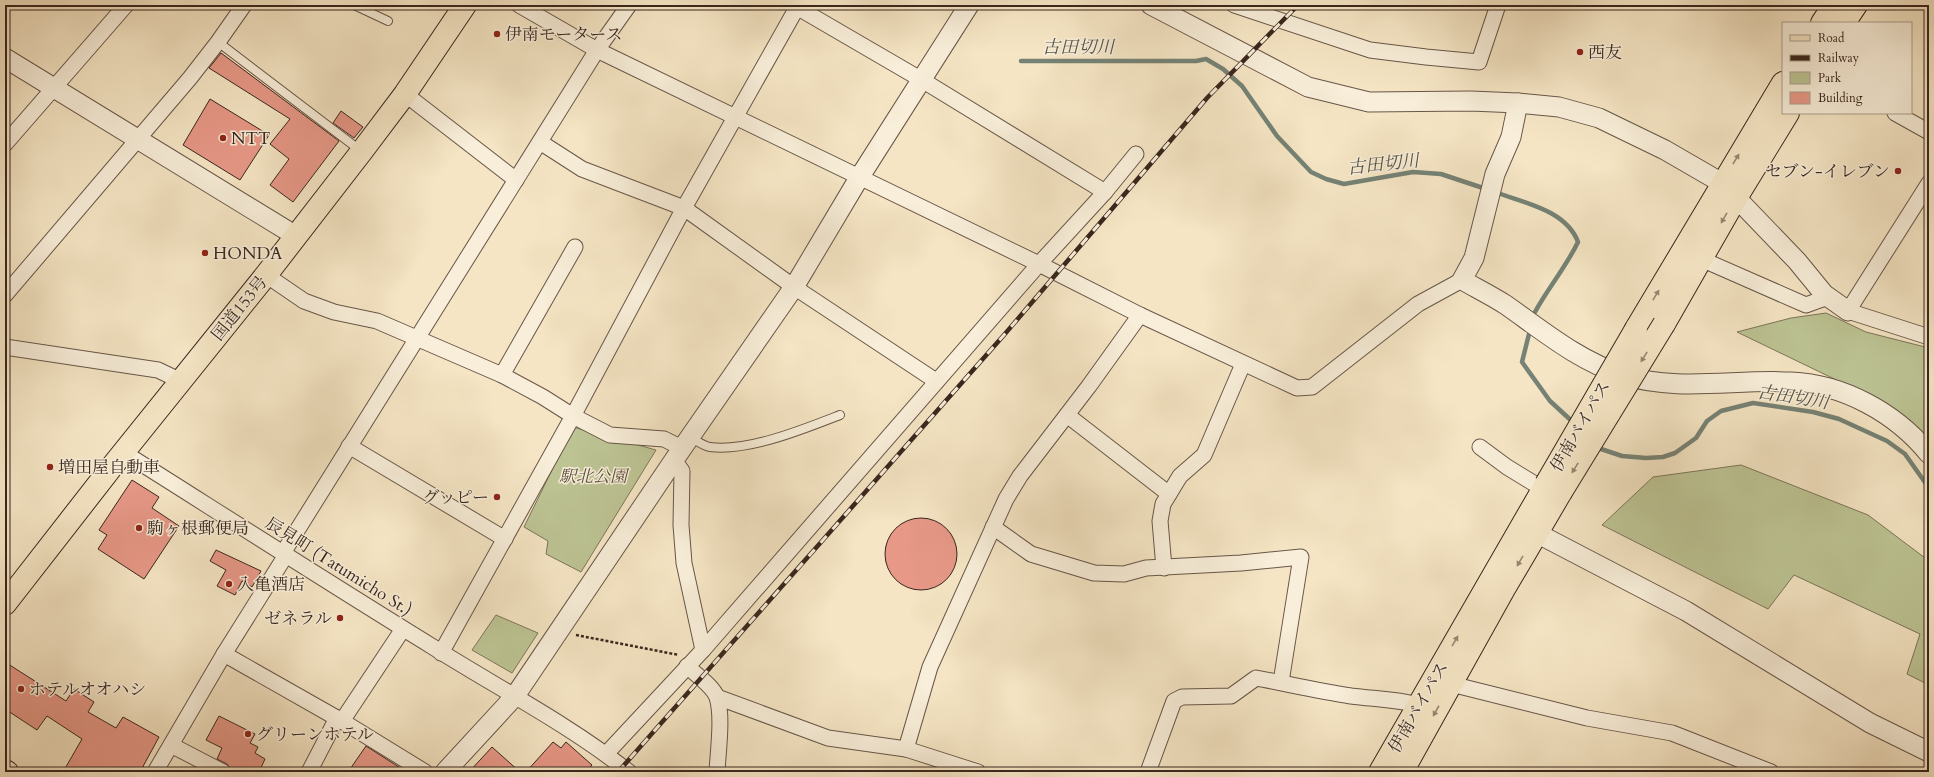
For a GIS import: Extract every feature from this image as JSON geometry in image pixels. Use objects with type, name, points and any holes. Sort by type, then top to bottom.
[{"type":"highway","name":"国道153号","points":[[5,604],[123,452],[266,275],[362,151],[405,94],[465,5]]},
{"type":"highway","points":[[1823,22],[1834,5]]},
{"type":"highway","points":[[1845,22],[1856,5]]},
{"type":"highway","name":"伊南バイパス","points":[[1550,488],[1664,324],[1701,259],[1729,191],[1782,85]]},
{"type":"highway","name":"伊南バイパス","points":[[1402,772],[1451,684],[1550,488],[1636,329],[1729,191],[1787,114]]},
{"type":"highway","name":"伊南バイパス","points":[[1380,772],[1418,705],[1529,529]]},
{"type":"street","points":[[5,144],[125,5]]},
{"type":"street","points":[[5,295],[138,140],[218,42],[244,5]]},
{"type":"street","points":[[519,5],[597,50],[735,118],[1039,264],[1140,315],[1297,388],[1312,387],[1418,304],[1462,280],[1474,258],[1483,216],[1495,174],[1510,137],[1518,103]]},
{"type":"street","points":[[155,772],[349,446],[597,50],[629,5]]},
{"type":"street","points":[[445,772],[515,696],[682,448],[794,287],[859,178],[969,5]]},
{"type":"street","points":[[1151,5],[1308,88],[1369,102],[1471,101],[1518,103],[1559,107],[1599,118],[1665,150],[1729,191],[1828,297],[1848,311],[1929,337]]},
{"type":"street","points":[[1234,5],[1370,50],[1479,62],[1498,5]]},
{"type":"street","points":[[441,653],[573,416],[684,208],[795,11],[800,9],[922,80],[1105,192]]},
{"type":"street","points":[[5,58],[296,236]]},
{"type":"street","points":[[405,94],[516,180]]},
{"type":"street","points":[[1897,114],[1929,132]]},
{"type":"street","points":[[540,142],[582,169],[684,208],[794,287],[936,381]]},
{"type":"street","points":[[606,754],[694,658],[1039,264],[1105,192],[1136,154]]},
{"type":"street","points":[[1848,311],[1929,183]]},
{"type":"street","points":[[502,375],[575,247]]},
{"type":"street","points":[[1701,259],[1806,305],[1828,297]]},
{"type":"street","points":[[266,275],[304,301],[314,306],[334,312],[377,321],[502,375],[543,397],[573,416],[610,435],[664,439],[682,448]]},
{"type":"street","points":[[1462,280],[1504,304],[1592,363],[1622,375],[1650,382],[1695,385],[1790,382],[1811,383],[1848,395],[1877,409],[1895,421],[1921,444],[1929,454]]},
{"type":"street","points":[[906,749],[930,667],[1006,499],[1020,476],[1067,416],[1140,315]]},
{"type":"street","points":[[5,346],[158,370],[181,381]]},
{"type":"street","points":[[1164,568],[1160,521],[1163,504],[1180,476],[1204,455],[1243,364]]},
{"type":"street","points":[[1067,416],[1169,494]]},
{"type":"street","points":[[349,446],[504,539]]},
{"type":"street","points":[[1480,447],[1507,467],[1550,488]]},
{"type":"street","points":[[682,448],[681,525],[694,658],[716,697],[719,721],[717,772]]},
{"type":"street","name":"辰見町 (Tatumicho St.)","points":[[123,452],[441,653],[515,696],[606,754],[629,772]]},
{"type":"street","points":[[993,526],[1031,554],[1094,573],[1124,574],[1146,568],[1164,568],[1301,557],[1281,682]]},
{"type":"street","points":[[1529,529],[1686,611],[1870,723],[1929,752]]},
{"type":"street","points":[[309,772],[339,720],[403,629]]},
{"type":"street","points":[[224,654],[339,720],[425,772]]},
{"type":"street","points":[[1148,772],[1174,701],[1182,697],[1231,696],[1256,678],[1353,696],[1399,700],[1418,705]]},
{"type":"street","points":[[1451,684],[1588,718],[1672,733],[1771,772]]},
{"type":"street","points":[[716,697],[828,738],[906,749],[978,772]]},
{"type":"street","points":[[171,745],[223,772]]},
{"type":"lane","points":[[354,5],[388,21]]},
{"type":"lane","points":[[218,42],[362,151]]},
{"type":"lane","points":[[682,448],[743,446],[794,433],[840,415]]},
{"type":"path","points":[[558,631],[694,658]]},
{"type":"green space","points":[[1826,313],[1866,332],[1929,348],[1929,444],[1855,389],[1737,332],[1791,318]]},
{"type":"green space","name":"駅北公園","points":[[573,427],[656,450],[581,572],[546,554],[548,541],[524,527]]},
{"type":"green space","points":[[1741,465],[1868,515],[1929,561],[1929,685],[1907,674],[1920,634],[1794,575],[1768,609],[1602,525],[1653,477]]},
{"type":"green space","points":[[496,615],[538,633],[512,673],[472,650]]},
{"type":"building","name":"NTT","points":[[221,53],[339,141],[293,202],[270,185],[289,159],[270,144],[290,119],[209,68]]},
{"type":"building","name":"NTT","points":[[210,99],[269,135],[240,180],[183,145]]},
{"type":"building","points":[[341,111],[363,127],[354,138],[333,123]]},
{"type":"building","name":"駒ヶ根郵便局","points":[[132,480],[159,497],[152,508],[179,526],[144,579],[98,549],[107,535],[99,530]]},
{"type":"building","points":[[921,518],[941,524],[951,534],[957,554],[951,574],[941,584],[921,590],[901,584],[891,574],[885,554],[891,534],[901,524]]},
{"type":"building","points":[[216,550],[261,571],[252,587],[242,581],[235,595],[217,586],[226,570],[210,561]]},
{"type":"building","points":[[5,662],[66,701],[74,689],[94,702],[88,712],[116,728],[123,717],[159,737],[140,772],[63,772],[82,739],[47,716],[37,730],[5,709]]},
{"type":"building","points":[[219,716],[255,734],[250,743],[258,747],[255,753],[265,759],[259,772],[232,772],[227,764],[217,759],[222,748],[206,740]]},
{"type":"building","points":[[553,742],[561,748],[566,742],[592,765],[586,772],[526,772]]},
{"type":"building","points":[[366,746],[402,769],[407,772],[348,772]]},
{"type":"building","points":[[492,747],[520,772],[469,772]]},
{"type":"waterway","name":"古田切川","points":[[1021,61],[1196,61],[1206,59],[1223,69],[1242,86],[1277,136],[1311,172],[1326,179],[1344,184],[1413,172],[1441,174],[1486,189]]},
{"type":"waterway","name":"古田切川","points":[[1495,192],[1531,204],[1554,215],[1564,222],[1572,231],[1578,242],[1535,312]]},
{"type":"waterway","name":"古田切川","points":[[1529,334],[1522,362],[1550,401],[1575,424]]},
{"type":"waterway","name":"古田切川","points":[[1596,444],[1601,449],[1622,456],[1646,458],[1663,457],[1675,453],[1696,438],[1707,421],[1721,411],[1753,403],[1813,412],[1839,419],[1887,441],[1905,454],[1929,488]]},
{"type":"railway","points":[[618,772],[1004,335],[1207,98],[1298,5]]},
{"type":"place","name":"伊南モータース","points":[[497,34]]},
{"type":"place","name":"西友","points":[[1580,52]]},
{"type":"place","name":"NTT","points":[[223,138]]},
{"type":"place","name":"セブン-イレブン","points":[[1898,171]]},
{"type":"place","name":"HONDA","points":[[205,253]]},
{"type":"place","name":"増田屋自動車","points":[[50,467]]},
{"type":"place","name":"グッピー","points":[[497,497]]},
{"type":"place","name":"駒ヶ根郵便局","points":[[139,528]]},
{"type":"place","name":"入亀酒店","points":[[229,584]]},
{"type":"place","name":"ゼネラル","points":[[340,618]]},
{"type":"place","name":"ホテルオオハシ","points":[[21,689]]},
{"type":"place","name":"グリーンホテル","points":[[248,734]]}]
